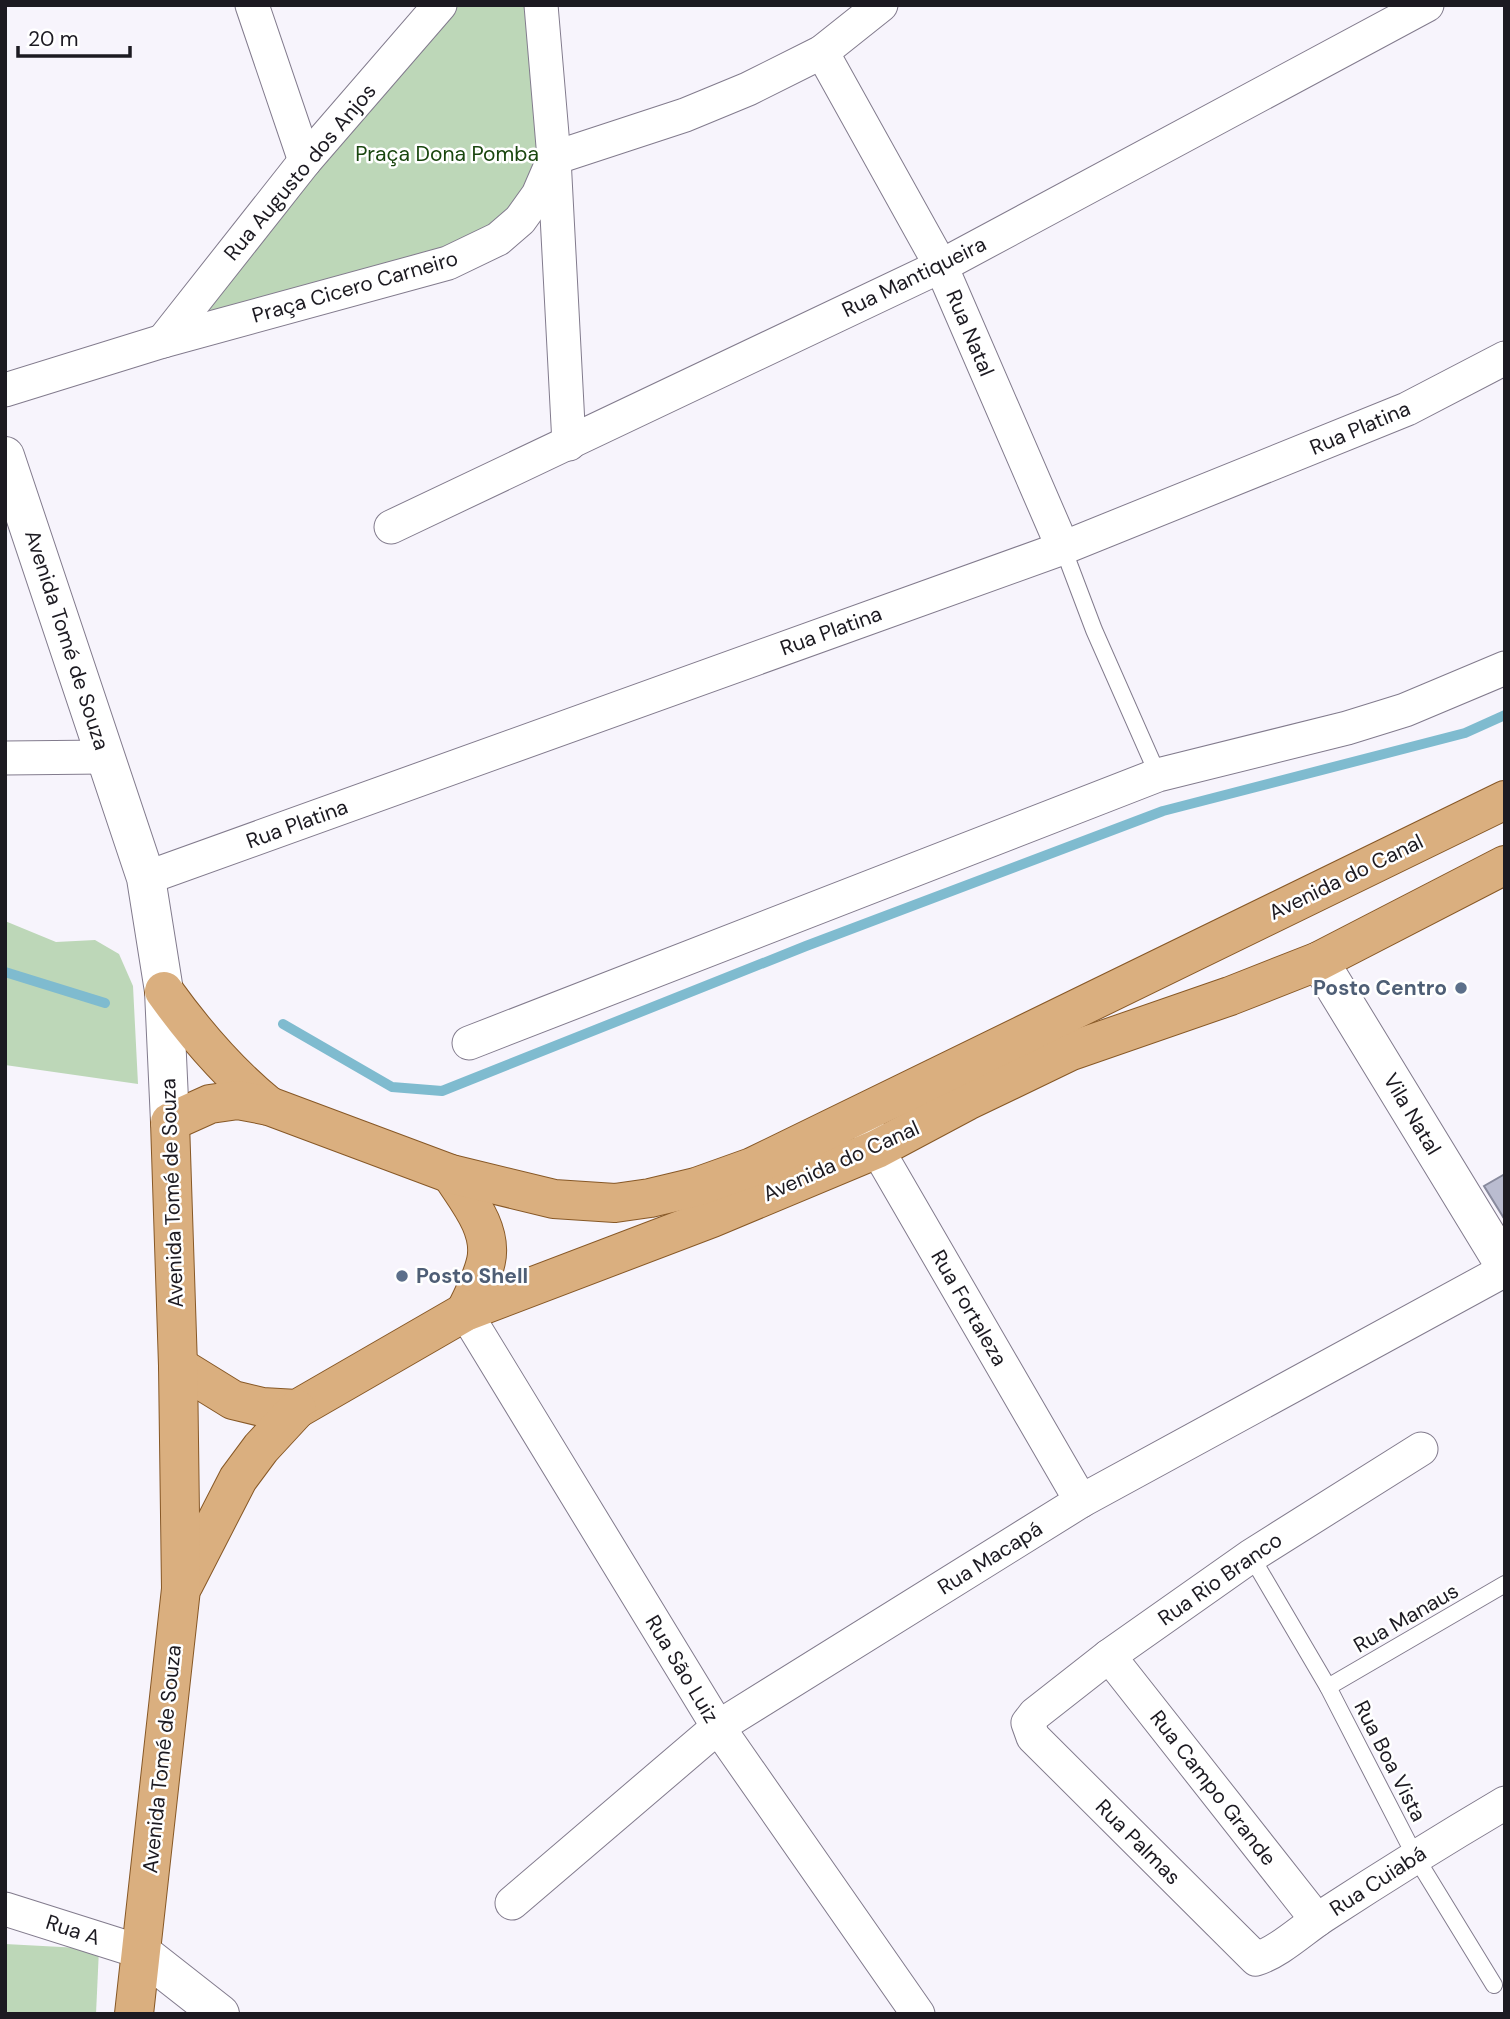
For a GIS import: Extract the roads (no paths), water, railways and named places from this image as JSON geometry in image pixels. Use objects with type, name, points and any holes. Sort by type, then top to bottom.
[{"type":"main road","name":"Avenida do Canal","points":[[170,1122],[209,1104],[238,1100],[270,1106],[451,1174],[554,1199],[615,1203],[650,1198],[752,1167],[1505,800]]},
{"type":"main road","name":"Avenida do Canal","points":[[181,1589],[238,1479],[296,1409],[465,1312],[712,1218],[877,1149],[967,1101],[1071,1052],[1219,1000],[1319,961],[1505,865]]},
{"type":"main road","points":[[164,991],[192,1030],[218,1059],[270,1106]]},
{"type":"main road","name":"Avenida Tomé de Souza","points":[[134,2014],[181,1589],[178,1366],[170,1122]]},
{"type":"main road","points":[[451,1174],[476,1212],[485,1236],[487,1258],[480,1281],[465,1312]]},
{"type":"main road","points":[[178,1366],[233,1400],[262,1407],[296,1409]]},
{"type":"street","points":[[252,5],[305,161]]},
{"type":"street","name":"Rua Augusto dos Anjos","points":[[163,341],[305,161],[440,5]]},
{"type":"street","points":[[541,5],[554,158],[569,444]]},
{"type":"street","points":[[554,158],[696,111],[748,89],[822,52],[881,5]]},
{"type":"street","name":"Rua Mantiqueira","points":[[391,527],[941,266],[1427,5]]},
{"type":"street","name":"Rua Natal","points":[[822,52],[941,266],[1063,548]]},
{"type":"street","name":"Praça Cicero Carneiro","points":[[5,390],[163,341],[448,262],[486,245],[509,230],[538,195],[554,158]]},
{"type":"street","name":"Rua Platina","points":[[146,878],[1063,548],[1408,409],[1505,358]]},
{"type":"street","name":"Avenida Tomé de Souza","points":[[5,456],[146,878],[164,991],[170,1122]]},
{"type":"street","points":[[470,1043],[1158,775],[1347,728],[1405,710],[1505,668]]},
{"type":"street","points":[[5,758],[105,757]]},
{"type":"street","name":"Vila Natal","points":[[1319,961],[1505,1268]]},
{"type":"street","name":"Rua Fortaleza","points":[[861,1114],[877,1149],[1081,1501]]},
{"type":"street","name":"Rua Macapá","points":[[512,1903],[718,1727],[1081,1501],[1505,1268]]},
{"type":"street","name":"Rua São Luiz","points":[[465,1312],[718,1727],[918,2014]]},
{"type":"street","name":"Rua Rio Branco","points":[[1028,1723],[1035,1714],[1109,1656],[1251,1556],[1421,1449]]},
{"type":"street","name":"Rua Campo Grande","points":[[1109,1656],[1317,1920]]},
{"type":"street","name":"Rua Palmas","points":[[1028,1723],[1033,1737],[1253,1957]]},
{"type":"street","name":"Rua Cuiabá","points":[[1253,1957],[1263,1957],[1415,1856],[1505,1803]]},
{"type":"street","name":"Rua A","points":[[5,1909],[141,1952]]},
{"type":"street","points":[[141,1952],[220,2014]]},
{"type":"lane","points":[[1063,548],[1094,630],[1158,775]]},
{"type":"lane","name":"Rua Boa Vista","points":[[1251,1556],[1328,1687],[1415,1856],[1494,1985]]},
{"type":"lane","name":"Rua Manaus","points":[[1328,1687],[1505,1584]]},
{"type":"waterway","points":[[283,1024],[392,1087],[442,1091],[806,946],[1163,811],[1465,733],[1505,715]]},
{"type":"waterway","points":[[5,972],[105,1003]]},
{"type":"place","name":"Posto Centro","points":[[1461,988]]},
{"type":"place","name":"Posto Shell","points":[[402,1276]]},
{"type":"park label","name":"Praça Dona Pomba","points":[[447,154]]}]
